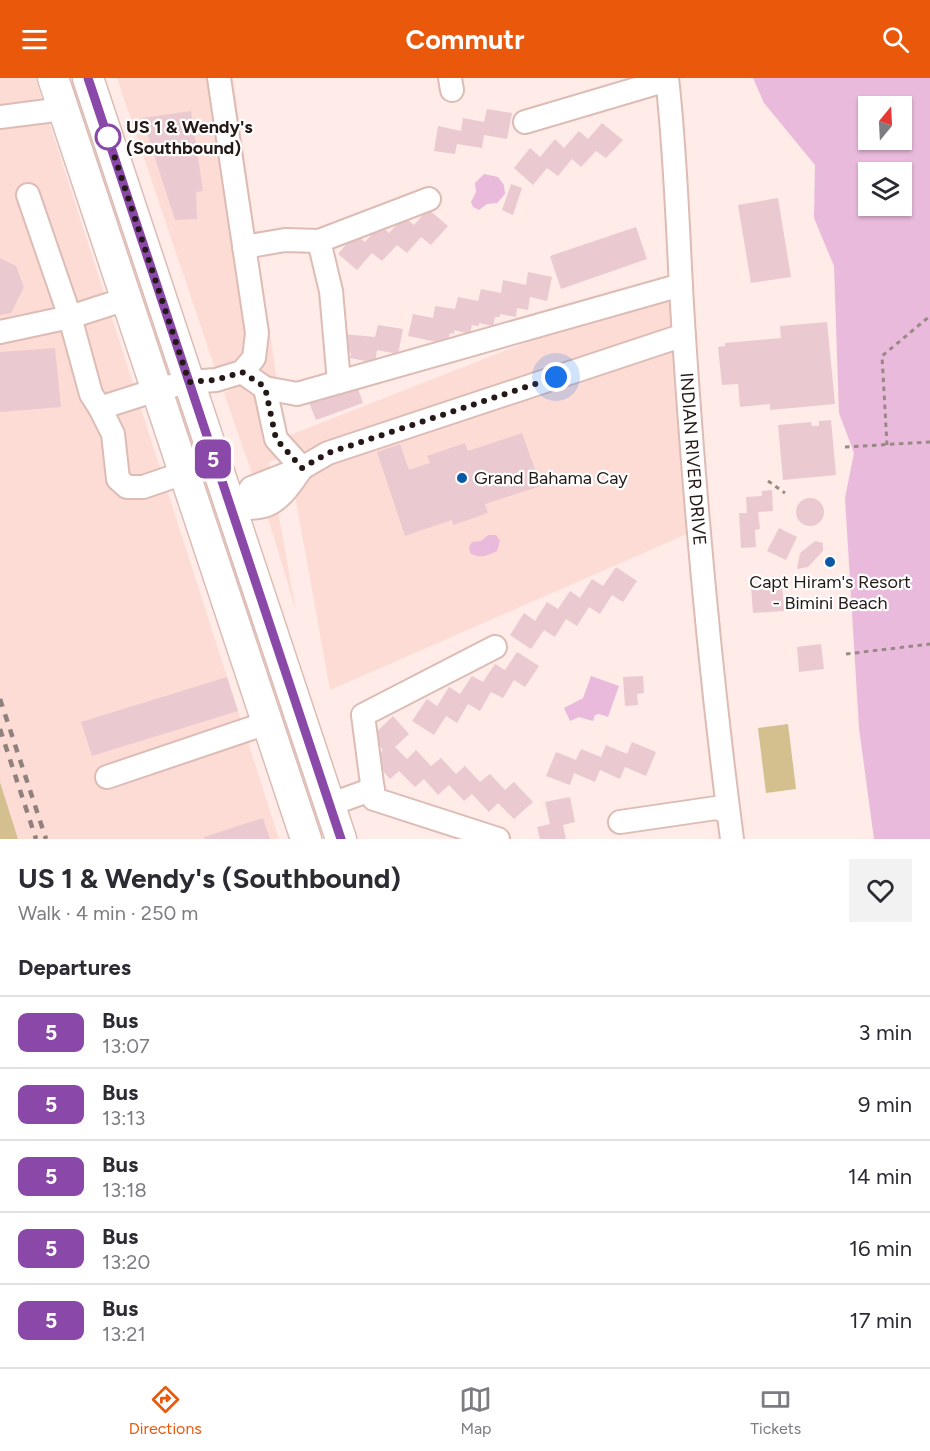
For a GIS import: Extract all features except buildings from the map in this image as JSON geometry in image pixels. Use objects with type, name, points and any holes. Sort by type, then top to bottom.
[{"type":"main road","points":[[53,78],[306,839]]},
{"type":"main road","points":[[88,78],[189,382],[235,509],[340,839]]},
{"type":"street","points":[[100,408],[156,390],[189,382],[216,380],[242,372],[254,358],[257,333],[219,78]]},
{"type":"street","points":[[525,122],[667,79]]},
{"type":"street","name":"INDIAN RIVER DRIVE","points":[[667,79],[702,567],[718,737],[732,839]]},
{"type":"street","points":[[0,117],[63,110]]},
{"type":"street","points":[[28,195],[70,317],[91,394],[113,434],[118,479],[127,487],[143,487],[184,473]]},
{"type":"street","points":[[244,247],[285,240],[319,241],[429,199]]},
{"type":"street","points":[[319,241],[331,291],[339,382]]},
{"type":"street","points":[[242,372],[265,387],[297,394],[681,285]]},
{"type":"street","points":[[0,332],[70,317],[126,299]]},
{"type":"street","points":[[235,509],[265,506],[284,493],[302,468],[328,453],[684,335]]},
{"type":"street","points":[[265,387],[276,439],[302,468]]},
{"type":"street","points":[[495,647],[363,715],[374,799],[498,839]]},
{"type":"street","points":[[107,777],[267,723]]},
{"type":"street","points":[[329,805],[373,789]]},
{"type":"street","points":[[620,822],[716,808],[728,812]]},
{"type":"path","points":[[887,445],[882,356],[930,316]]},
{"type":"path","points":[[844,447],[930,442]]},
{"type":"path","points":[[768,481],[785,493]]},
{"type":"path","points":[[846,654],[930,644]]},
{"type":"shaded area","points":[[0,78],[35,78],[279,839],[18,839],[0,782]]},
{"type":"shaded area","points":[[117,78],[209,78],[247,334],[245,354],[237,364],[217,374]]},
{"type":"shaded area","points":[[229,78],[233,78],[285,437],[672,285],[689,533],[330,690],[288,456],[269,462],[296,611],[272,531],[224,393],[240,385],[243,387],[248,380],[255,377]]},
{"type":"shaded area","points":[[753,78],[930,78],[930,839],[874,839],[859,728],[845,498],[854,453],[839,413],[834,266],[814,218],[815,165],[764,103]]},
{"type":"shaded area","points":[[484,174],[498,177],[504,185],[505,194],[497,203],[487,204],[479,210],[473,207],[471,202],[476,192],[475,183]]},
{"type":"shaded area","points":[[488,535],[496,535],[500,541],[497,551],[484,556],[470,553],[469,547],[472,542],[481,541]]},
{"type":"shaded area","points":[[591,676],[619,686],[608,717],[599,714],[595,715],[593,721],[579,717],[570,721],[564,708],[583,698]]},
{"type":"shaded area","points":[[788,724],[796,789],[766,793],[758,728]]},
{"type":"shaded area","points":[[0,782],[18,839],[0,839]]},
{"type":"railway","points":[[0,699],[46,839]]},
{"type":"railway","points":[[0,729],[36,839]]},
{"type":"bus line","name":"5","points":[[88,78],[230,511],[341,839]]},
{"type":"place","name":"US 1 & Wendy's (Southbound)","points":[[108,137]]},
{"type":"place","name":"Grand Bahama Cay","points":[[462,478]]},
{"type":"place","name":"Capt Hiram's Resort - Bimini Beach","points":[[830,562]]},
{"type":"route","points":[[108,137],[189,382],[216,380],[242,372],[265,387],[276,439],[302,468],[328,453],[556,377]]}]
